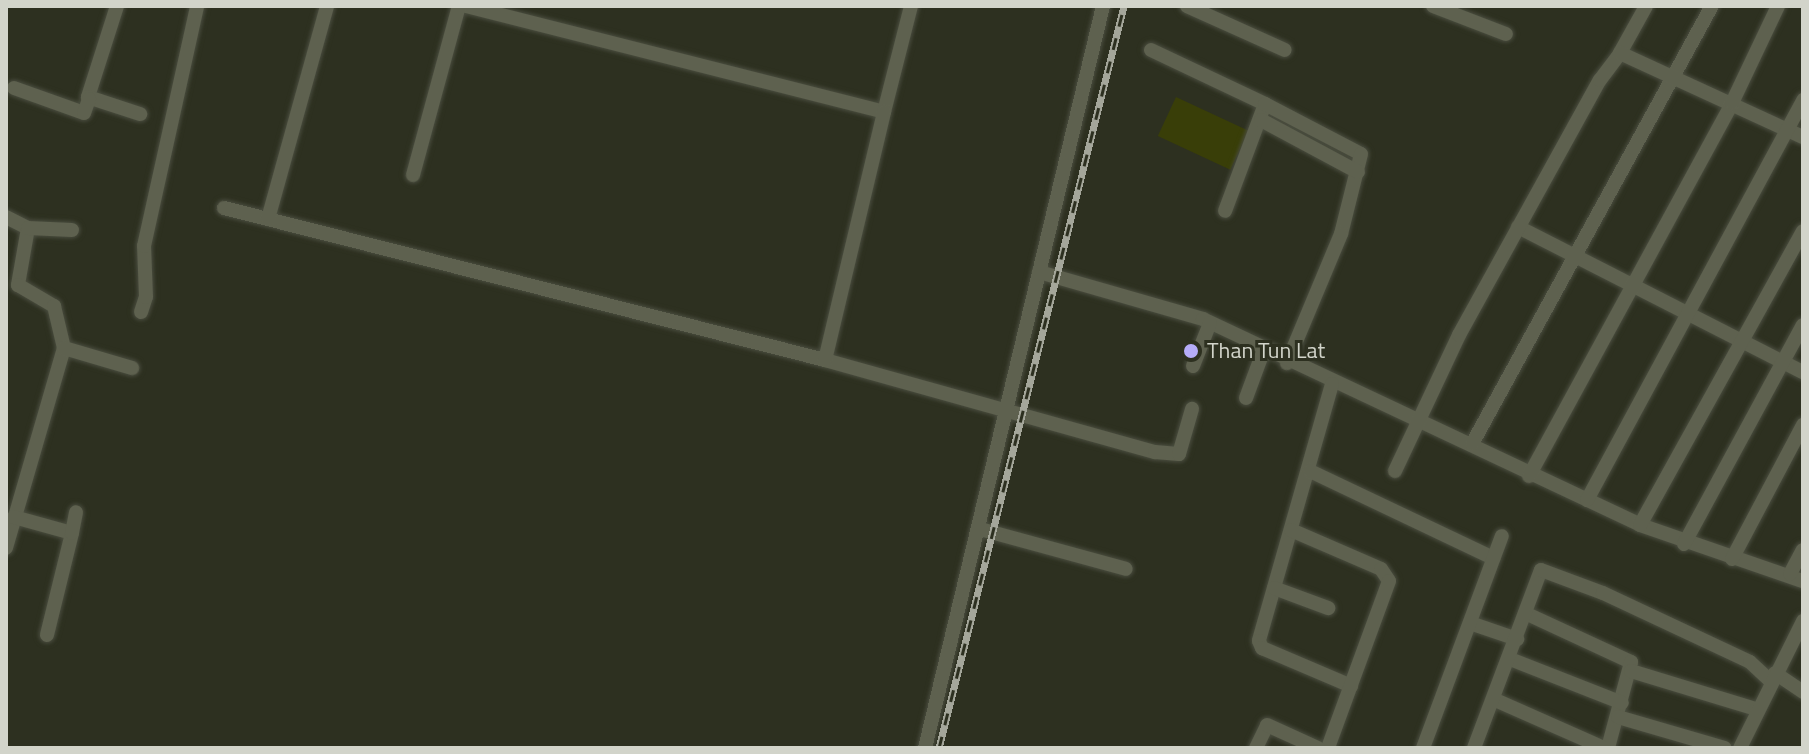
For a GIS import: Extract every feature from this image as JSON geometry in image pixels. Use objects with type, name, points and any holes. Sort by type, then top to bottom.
[{"type":"street","points":[[14,88],[84,113],[117,6]]},
{"type":"street","points":[[141,312],[146,297],[144,246],[197,6]]},
{"type":"street","points":[[268,219],[327,6]]},
{"type":"street","points":[[413,175],[459,6]]},
{"type":"street","points":[[466,6],[884,112]]},
{"type":"street","points":[[825,360],[911,6]]},
{"type":"street","points":[[931,747],[1006,410],[1103,6]]},
{"type":"street","points":[[1187,6],[1285,50]]},
{"type":"street","points":[[1433,6],[1467,12],[1506,34]]},
{"type":"street","points":[[1395,471],[1417,416],[1518,227],[1646,6]]},
{"type":"street","points":[[1472,444],[1676,79],[1712,6]]},
{"type":"street","points":[[1529,476],[1732,103],[1778,6]]},
{"type":"street","points":[[1151,50],[1359,151],[1358,172],[1341,234],[1287,363]]},
{"type":"street","points":[[1620,53],[1803,137]]},
{"type":"street","points":[[89,99],[140,114]]},
{"type":"street","points":[[1587,500],[1803,100]]},
{"type":"street","points":[[1225,211],[1265,104]]},
{"type":"street","points":[[1261,120],[1358,172]]},
{"type":"street","points":[[224,208],[825,360],[1177,455],[1192,409]]},
{"type":"street","points":[[6,217],[28,228],[72,230]]},
{"type":"street","points":[[1518,227],[1635,283],[1803,372]]},
{"type":"street","points":[[6,548],[14,517],[12,496],[64,348],[54,306],[18,285],[28,228]]},
{"type":"street","points":[[1640,525],[1803,231]]},
{"type":"street","points":[[1039,272],[1135,296],[1210,323],[1263,352],[1332,384],[1417,416],[1529,476],[1684,544],[1796,578],[1803,550]]},
{"type":"street","points":[[1193,366],[1210,323]]},
{"type":"street","points":[[1684,544],[1803,325]]},
{"type":"street","points":[[64,348],[132,368]]},
{"type":"street","points":[[1246,398],[1263,352]]},
{"type":"street","points":[[1332,384],[1260,646],[1351,686]]},
{"type":"street","points":[[1732,559],[1803,425]]},
{"type":"street","points":[[1310,471],[1493,558]]},
{"type":"street","points":[[47,635],[76,512]]},
{"type":"street","points":[[14,517],[72,533]]},
{"type":"street","points":[[980,529],[1126,569]]},
{"type":"street","points":[[1291,530],[1371,564],[1389,579],[1328,748]]},
{"type":"street","points":[[1423,748],[1502,536]]},
{"type":"street","points":[[1478,747],[1538,574],[1548,570],[1750,662],[1803,692]]},
{"type":"street","points":[[1274,588],[1328,608]]},
{"type":"street","points":[[1493,699],[1606,748],[1620,710],[1631,662],[1621,654],[1525,613]]},
{"type":"street","points":[[1740,748],[1772,676],[1803,621]]},
{"type":"street","points":[[1470,623],[1517,639]]},
{"type":"street","points":[[1510,659],[1620,710],[1725,748]]},
{"type":"street","points":[[1631,671],[1756,709]]},
{"type":"street","points":[[1256,748],[1267,725],[1318,748]]},
{"type":"green space","points":[[1176,97],[1249,131],[1230,170],[1158,136]]},
{"type":"railway","points":[[939,748],[1124,6]]},
{"type":"place","name":"Than Tun Lat","points":[[1191,351]]}]
